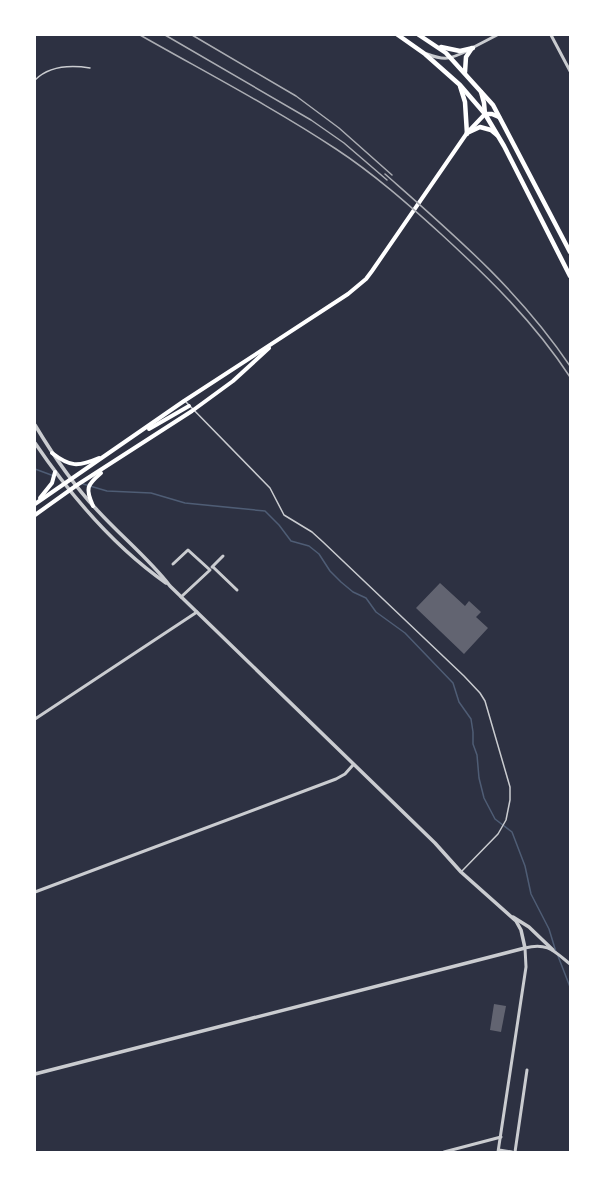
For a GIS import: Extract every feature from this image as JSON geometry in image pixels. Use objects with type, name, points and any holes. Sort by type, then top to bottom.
[{"type":"main road","points":[[398,35],[425,54],[460,85],[485,114],[498,136],[570,276]]},
{"type":"main road","points":[[419,35],[451,58],[481,90],[500,118],[570,252]]},
{"type":"main road","points":[[436,46],[456,51],[473,48]]},
{"type":"main road","points":[[465,72],[466,57],[473,48]]},
{"type":"main road","points":[[460,85],[465,102],[467,133]]},
{"type":"main road","points":[[481,90],[485,114]]},
{"type":"main road","points":[[35,503],[108,455],[184,401],[348,294],[366,278],[467,133],[485,114],[492,114],[500,118]]},
{"type":"main road","points":[[467,133],[480,127],[491,130],[498,136]]},
{"type":"main road","points":[[35,515],[77,485],[192,411],[233,381],[261,355],[294,330]]},
{"type":"main road","points":[[138,434],[189,406]]},
{"type":"main road","points":[[52,453],[62,461],[77,465],[108,455]]},
{"type":"main road","points":[[93,506],[88,496],[88,487],[105,468]]},
{"type":"main road","points":[[35,503],[52,483],[55,472]]},
{"type":"street","points":[[425,54],[439,58],[451,58],[497,35]]},
{"type":"street","points":[[551,35],[570,71]]},
{"type":"street","points":[[35,425],[52,453],[93,506],[157,569],[170,586],[435,843],[461,872],[511,916],[529,927],[570,964]]},
{"type":"street","points":[[35,443],[69,491],[108,535],[154,575],[170,586]]},
{"type":"street","points":[[173,564],[188,550],[237,590]]},
{"type":"street","points":[[181,597],[223,556]]},
{"type":"street","points":[[35,719],[197,612]]},
{"type":"street","points":[[35,892],[336,779],[345,774],[352,764]]},
{"type":"street","points":[[511,916],[521,930],[525,948],[526,967],[498,1151],[512,1152]]},
{"type":"street","points":[[35,1074],[525,948],[542,946],[553,950]]},
{"type":"street","points":[[515,1152],[527,1070]]},
{"type":"street","points":[[444,1152],[501,1137]]},
{"type":"lane","points":[[35,80],[41,74],[56,68],[73,66],[90,68]]},
{"type":"lane","points":[[184,401],[192,411],[270,488],[284,515],[314,534],[323,542],[464,676],[483,696],[510,787],[509,806],[506,820],[492,841],[461,872]]},
{"type":"building","points":[[440,583],[465,606],[469,601],[481,612],[476,617],[488,628],[464,654],[416,608]]},
{"type":"building","points":[[494,1004],[506,1006],[501,1032],[490,1030]]},
{"type":"waterway","points":[[35,469],[54,476]]},
{"type":"waterway","points":[[83,484],[107,491],[151,493],[185,503],[265,511],[279,525],[291,541],[309,546],[319,554],[330,571],[341,582],[353,592],[366,598],[376,612],[405,633],[453,683],[459,702],[471,719],[473,744],[477,755],[479,778],[484,798],[495,819],[512,832],[525,866],[531,894],[549,929],[556,952]]},
{"type":"waterway","points":[[558,956],[570,987]]},
{"type":"railway","points":[[140,35],[288,119],[336,149],[377,179],[441,234],[510,301],[526,319],[570,377]]},
{"type":"railway","points":[[165,35],[311,120],[344,143],[387,180]]},
{"type":"railway","points":[[192,35],[296,96],[339,128],[392,175]]},
{"type":"railway","points":[[385,174],[484,264],[529,312],[570,366]]}]
